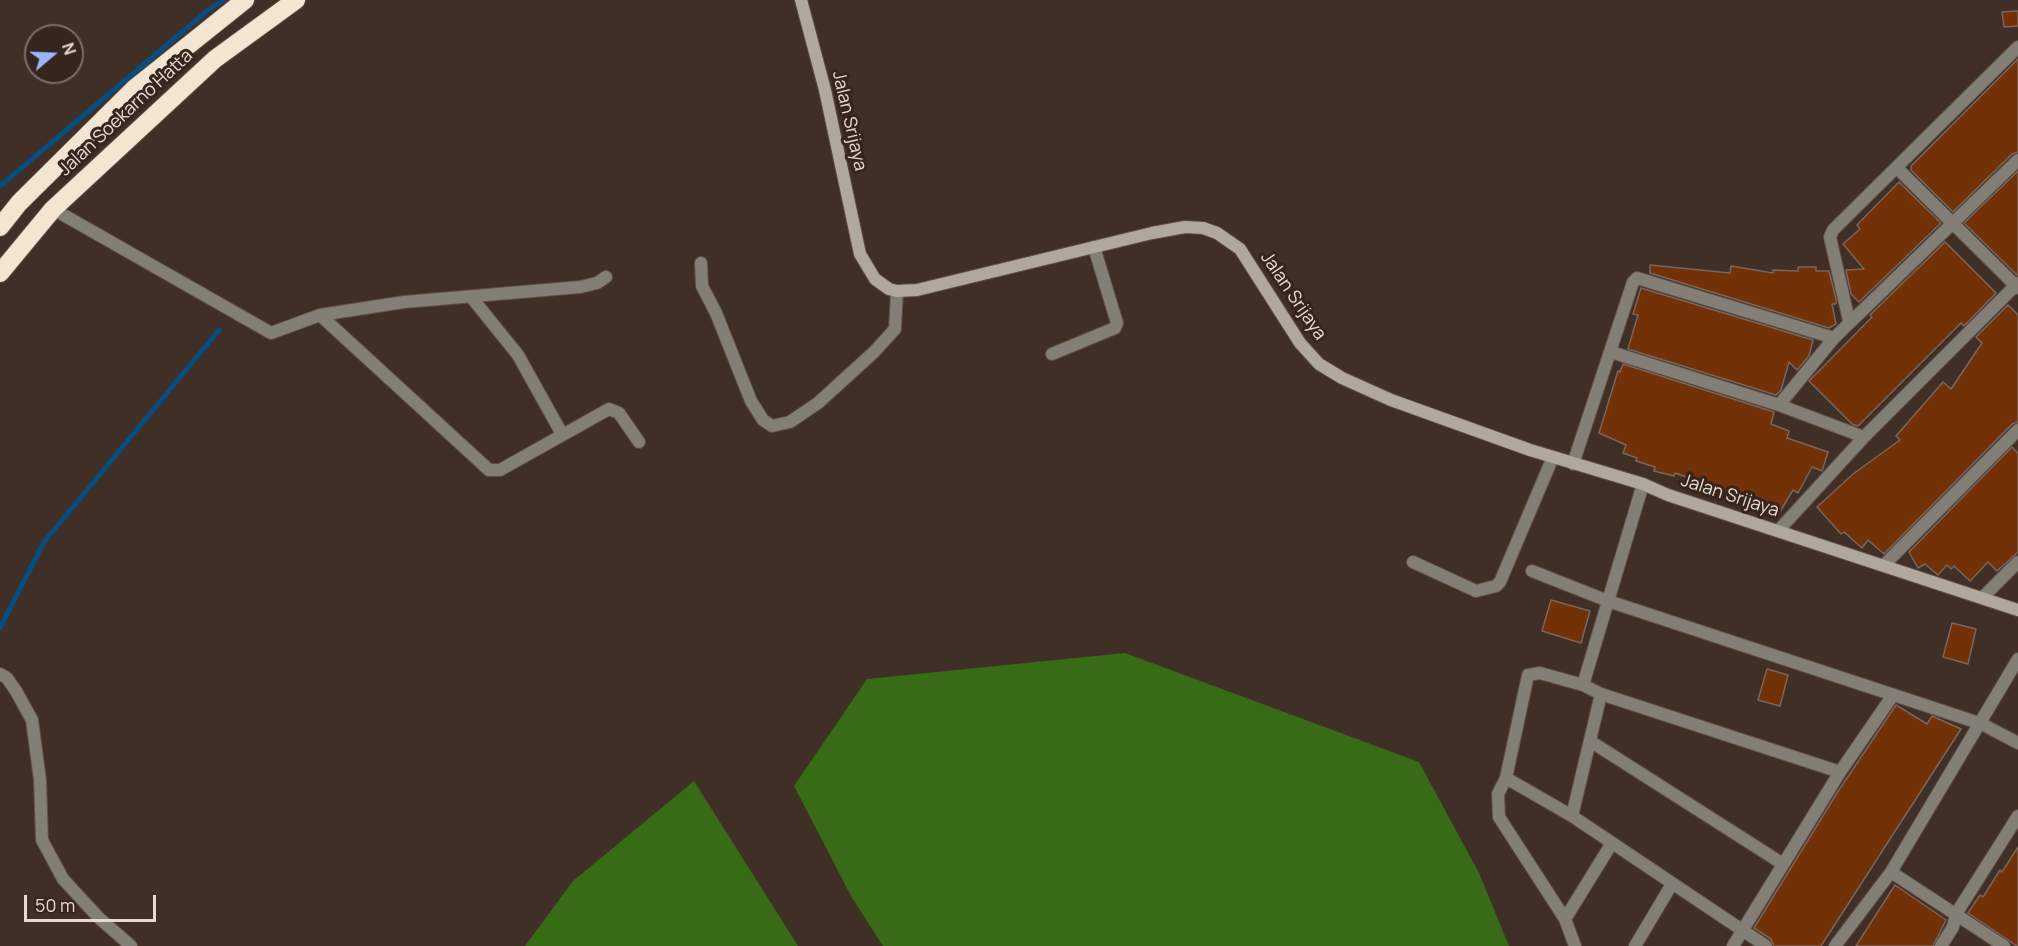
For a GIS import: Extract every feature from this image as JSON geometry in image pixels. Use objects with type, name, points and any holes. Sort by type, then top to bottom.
[{"type":"highway","name":"Jalan Soekarno Hatta","points":[[0,227],[20,203],[135,88],[245,0]]},
{"type":"highway","name":"Jalan Soekarno Hatta","points":[[0,273],[53,209],[216,59],[296,0]]},
{"type":"street","name":"Jalan Srijaya","points":[[801,0],[825,90],[860,254],[875,279],[897,291],[917,290],[1185,227],[1203,228],[1216,233],[1240,249],[1300,343],[1319,364],[1342,378],[1391,400],[1552,458],[1643,483],[1668,495],[2018,610]]},
{"type":"street","points":[[1850,321],[1831,233],[2018,47]]},
{"type":"street","points":[[1779,405],[1850,321],[1955,223],[2018,160]]},
{"type":"street","points":[[1778,531],[1864,436],[2017,285],[1897,168]]},
{"type":"street","points":[[53,209],[271,333],[320,315],[404,302],[580,287],[597,283],[606,277]]},
{"type":"street","points":[[1052,354],[1115,328],[1117,323],[1094,247]]},
{"type":"street","points":[[701,262],[702,286],[716,313],[751,401],[763,420],[772,426],[790,422],[818,403],[874,352],[895,329],[897,291]]},
{"type":"street","points":[[1573,464],[1633,282],[1640,277],[1834,338]]},
{"type":"street","points":[[472,298],[518,355],[562,434]]},
{"type":"street","points":[[320,315],[489,470],[500,470],[562,434],[612,409],[619,413],[639,442]]},
{"type":"street","points":[[1611,352],[1779,405],[1864,436]]},
{"type":"street","points":[[1884,566],[2018,430]]},
{"type":"street","points":[[1413,562],[1476,591],[1496,586],[1500,582],[1552,458]]},
{"type":"street","points":[[1583,685],[1643,483]]},
{"type":"street","points":[[1982,598],[2018,562]]},
{"type":"street","points":[[1532,571],[1608,601],[1982,724],[2018,743]]},
{"type":"street","points":[[1835,946],[1890,872],[1982,724],[2018,659]]},
{"type":"street","points":[[1575,946],[1565,919],[1501,825],[1498,794],[1506,778],[1528,675],[1540,673],[1583,685],[1601,694],[1840,772]]},
{"type":"street","points":[[4,676],[32,720],[40,780],[42,840],[63,879],[99,918],[131,946]]},
{"type":"street","points":[[1572,816],[1601,694]]},
{"type":"street","points":[[1733,946],[1840,772],[1893,695]]},
{"type":"street","points":[[1590,741],[1783,864]]},
{"type":"street","points":[[1506,778],[1572,816],[1766,946]]},
{"type":"street","points":[[1941,946],[1953,927],[1956,914],[2018,816]]},
{"type":"street","points":[[1565,919],[1612,843]]},
{"type":"street","points":[[1890,872],[2004,946]]},
{"type":"street","points":[[1635,946],[1672,884]]},
{"type":"green space","points":[[1125,653],[1419,762],[1479,873],[1509,946],[883,946],[851,896],[794,786],[867,679]]},
{"type":"green space","points":[[694,781],[798,946],[525,946],[573,881]]},
{"type":"building","points":[[2018,11],[2018,26],[2004,27],[2002,12]]},
{"type":"building","points":[[2018,59],[2018,152],[2012,154],[1953,212],[1911,170],[1911,166]]},
{"type":"building","points":[[2018,171],[2018,275],[2017,275],[1964,223]]},
{"type":"building","points":[[1899,182],[1941,223],[1859,302],[1851,294],[1846,270],[1864,269],[1843,244],[1860,229],[1857,225]]},
{"type":"building","points":[[1945,242],[1996,293],[1964,326],[1961,323],[1858,426],[1852,424],[1809,381],[1872,317],[1870,315]]},
{"type":"building","points":[[1650,265],[1730,273],[1731,266],[1773,273],[1773,270],[1798,271],[1798,267],[1816,267],[1816,271],[1829,271],[1836,299],[1836,304],[1832,304],[1836,324],[1829,328],[1650,273]]},
{"type":"building","points":[[1641,288],[1813,340],[1809,356],[1797,370],[1789,362],[1781,390],[1776,395],[1628,349],[1638,315],[1633,314]]},
{"type":"building","points":[[2008,305],[2018,315],[2018,422],[2012,424],[1884,554],[1868,540],[1862,548],[1844,532],[1841,534],[1817,507],[1853,474],[1900,440],[1896,436],[1943,382],[1951,389],[1982,343],[1976,337]]},
{"type":"building","points":[[1623,364],[1774,412],[1771,424],[1789,431],[1787,438],[1828,452],[1822,471],[1812,467],[1798,493],[1793,490],[1778,515],[1753,500],[1750,509],[1728,501],[1731,493],[1675,473],[1674,476],[1654,471],[1655,467],[1636,461],[1637,458],[1623,453],[1626,445],[1599,433],[1618,371],[1620,372]]},
{"type":"building","points":[[2012,447],[2018,453],[2018,552],[1997,571],[1988,562],[1970,581],[1954,566],[1951,569],[1947,565],[1938,575],[1925,564],[1918,568],[1909,552]]},
{"type":"building","points":[[1551,600],[1590,611],[1581,643],[1542,631]]},
{"type":"building","points":[[1952,623],[1976,629],[1968,664],[1943,657]]},
{"type":"building","points":[[1767,669],[1788,675],[1780,706],[1758,700]]},
{"type":"building","points":[[1896,705],[1927,724],[1932,716],[1961,729],[1821,946],[1774,946],[1771,939],[1754,928],[1837,793]]},
{"type":"building","points":[[2018,847],[2017,946],[1968,913],[1980,895],[1983,897],[2000,870],[2002,872]]},
{"type":"building","points":[[1895,885],[1946,920],[1933,946],[1856,946]]},
{"type":"waterway","points":[[0,186],[207,11],[223,0]]},
{"type":"waterway","points":[[0,628],[44,542],[219,330]]}]
